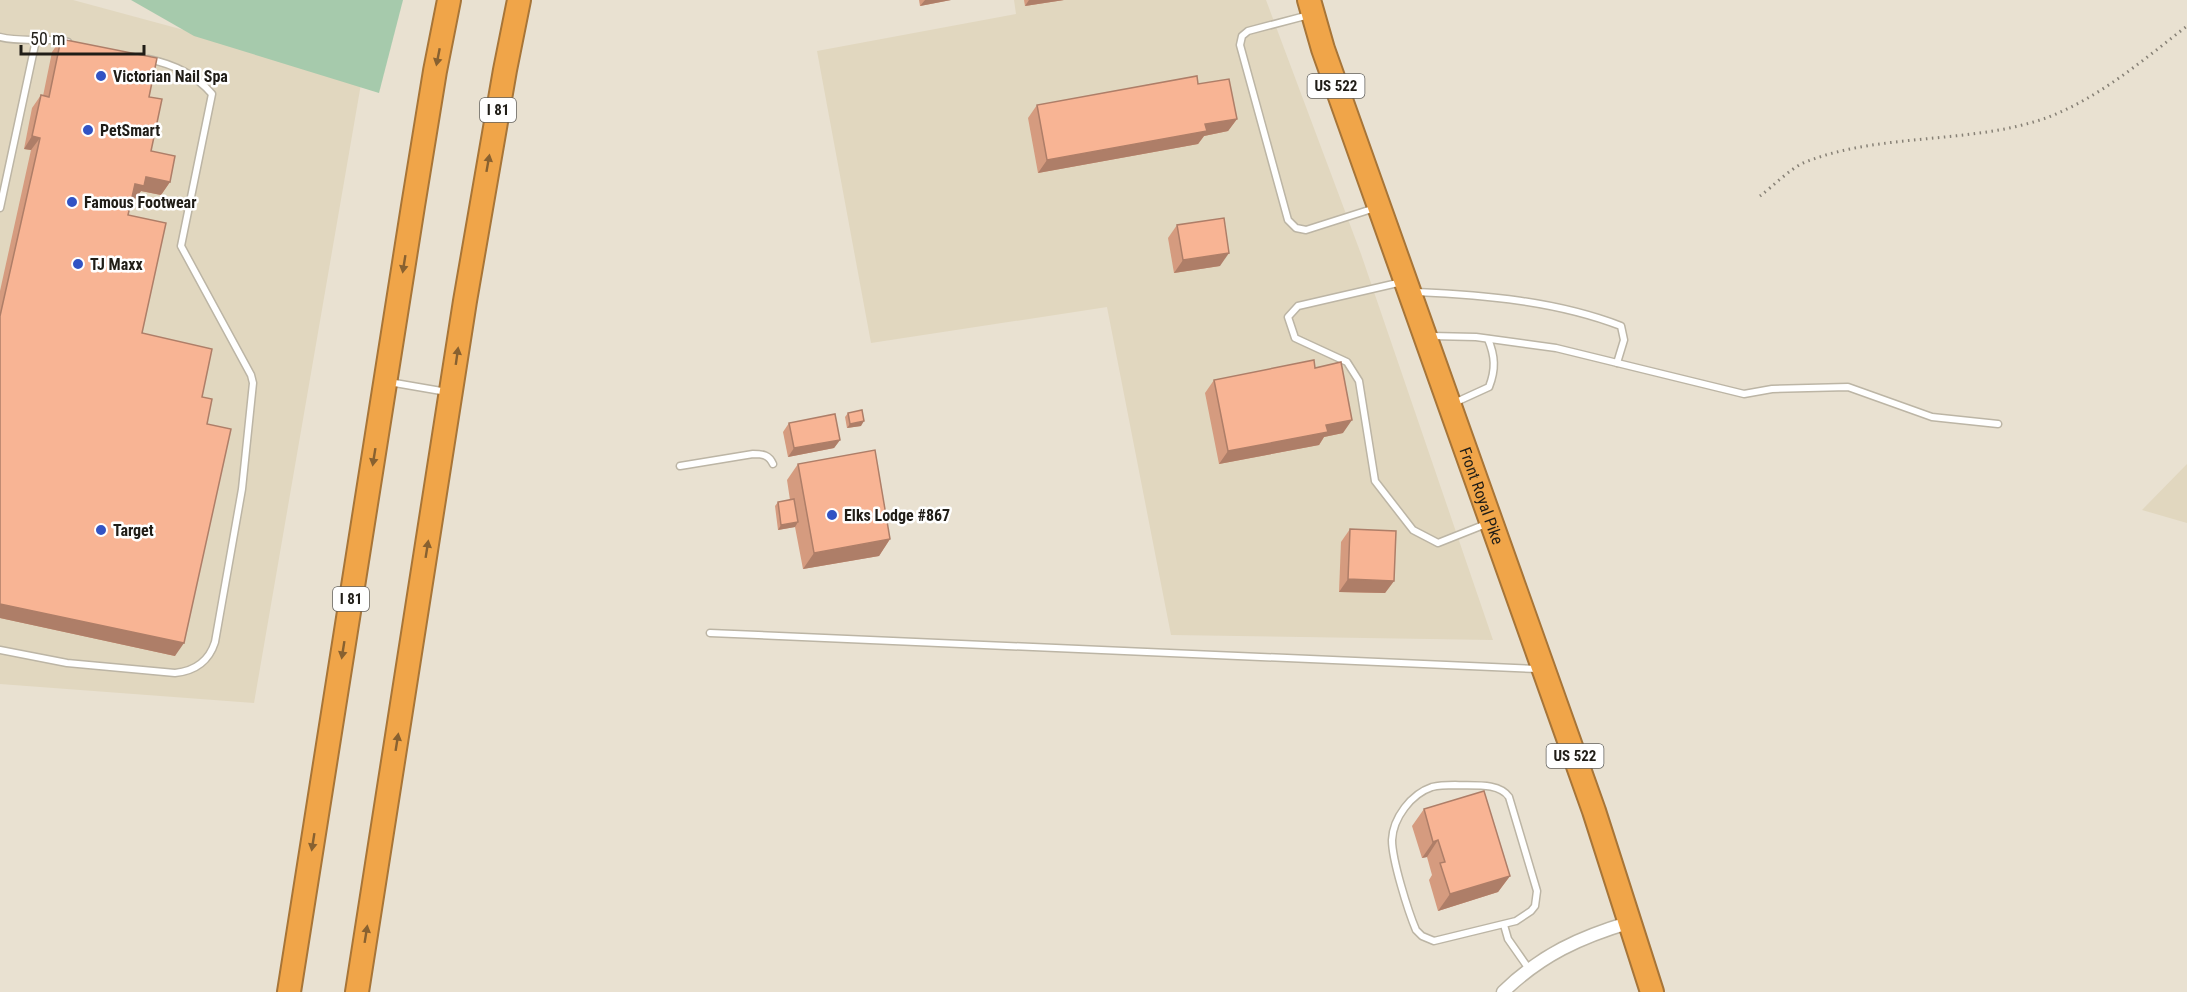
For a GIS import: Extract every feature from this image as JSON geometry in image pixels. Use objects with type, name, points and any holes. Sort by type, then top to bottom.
[{"type":"highway","name":"I 81","points":[[289,992],[435,71],[449,0]]},
{"type":"highway","name":"I 81","points":[[357,992],[478,221],[519,0]]},
{"type":"highway","name":"Front Royal Pike","points":[[1311,7],[1323,50],[1544,670],[1631,922],[1652,992]]},
{"type":"street","points":[[1503,992],[1548,956],[1573,942],[1631,922]]},
{"type":"lane","points":[[1311,7],[1248,30],[1242,36],[1240,45],[1288,220],[1296,228],[1306,230],[1379,207]]},
{"type":"lane","points":[[0,37],[21,40],[58,40],[80,45]]},
{"type":"lane","points":[[0,208],[36,40]]},
{"type":"lane","points":[[0,650],[68,663],[175,673],[203,663],[210,655],[215,642],[242,489],[253,380],[181,246],[212,94],[194,77],[174,65],[146,58]]},
{"type":"lane","points":[[1491,522],[1438,543],[1413,530],[1375,480],[1359,381],[1347,362],[1295,338],[1288,317],[1298,306],[1407,287],[1464,294],[1588,313],[1621,326],[1624,340],[1617,363]]},
{"type":"lane","points":[[1425,336],[1488,339],[1556,348],[1744,394],[1772,389],[1848,387],[1932,417],[1998,424]]},
{"type":"lane","points":[[1449,405],[1490,387],[1494,374],[1495,354],[1488,339]]},
{"type":"lane","points":[[386,382],[452,393]]},
{"type":"lane","points":[[680,466],[758,454],[767,456],[773,464]]},
{"type":"lane","points":[[710,633],[1544,670]]},
{"type":"lane","points":[[1441,786],[1493,787],[1506,792],[1537,891],[1537,898],[1531,911],[1516,921],[1504,925],[1434,941],[1422,936],[1416,930],[1394,858],[1392,838],[1404,809],[1411,800],[1425,790],[1441,786]]},
{"type":"lane","points":[[1504,925],[1508,939],[1530,969]]},
{"type":"path","points":[[1760,196],[1802,164],[1840,153],[1956,136],[2044,118],[2095,94],[2187,27]]},
{"type":"shaded area","points":[[0,0],[73,0],[362,78],[254,703],[0,684]]},
{"type":"shaded area","points":[[1014,0],[1266,0],[1361,254],[1493,640],[1171,635],[1107,307],[871,343],[817,51],[1016,14]]},
{"type":"shaded area","points":[[2187,464],[2187,523],[2142,510]]},
{"type":"green space","points":[[131,0],[403,0],[379,93],[194,36]]},
{"type":"building","points":[[61,39],[157,58],[149,97],[162,99],[151,151],[175,156],[170,182],[146,177],[144,186],[135,184],[128,215],[166,223],[142,333],[212,349],[202,397],[212,399],[207,424],[231,429],[184,643],[0,604],[0,316],[40,138],[32,136],[41,95],[49,97]]},
{"type":"building","points":[[1197,76],[1198,84],[1229,79],[1237,119],[1205,124],[1207,131],[1047,160],[1037,105]]},
{"type":"building","points":[[1224,218],[1229,253],[1183,260],[1177,225]]},
{"type":"building","points":[[1314,360],[1315,368],[1341,362],[1352,420],[1326,425],[1328,432],[1228,451],[1214,380]]},
{"type":"building","points":[[862,410],[864,421],[850,424],[848,413]]},
{"type":"building","points":[[835,414],[840,440],[794,448],[789,423]]},
{"type":"building","name":"Elks Lodge #867","points":[[875,450],[890,539],[814,553],[798,464]]},
{"type":"building","points":[[794,499],[798,522],[781,525],[778,502]]},
{"type":"building","points":[[1350,529],[1396,531],[1394,581],[1348,579]]},
{"type":"building","points":[[1484,791],[1510,876],[1450,894],[1440,863],[1445,862],[1438,840],[1433,842],[1424,809]]},
{"type":"place","name":"Victorian Nail Spa","points":[[101,76]]},
{"type":"place","name":"PetSmart","points":[[88,130]]},
{"type":"place","name":"Famous Footwear","points":[[72,202]]},
{"type":"place","name":"TJ Maxx","points":[[78,264]]},
{"type":"place","name":"Elks Lodge #867","points":[[832,515]]},
{"type":"place","name":"Target","points":[[101,530]]}]
